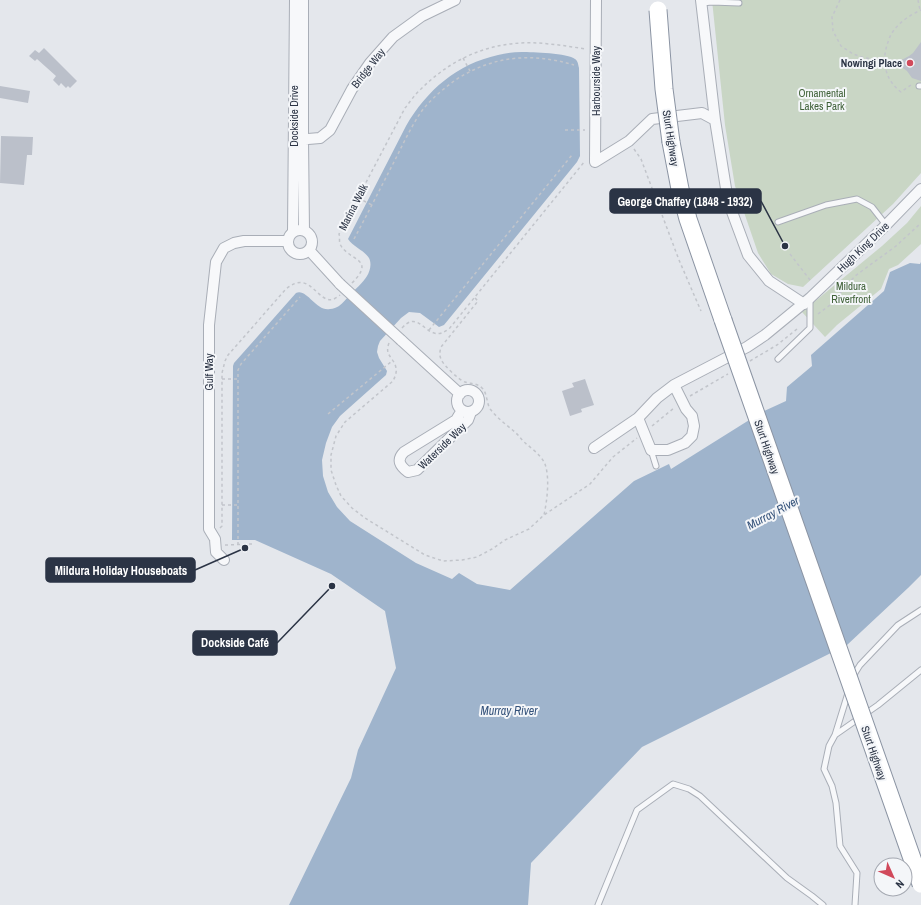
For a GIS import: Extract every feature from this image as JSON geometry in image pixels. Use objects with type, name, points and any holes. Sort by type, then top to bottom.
[{"type":"highway","name":"Sturt Highway","points":[[658,5],[664,89],[671,142],[680,189],[688,219],[921,884]]},
{"type":"street","name":"Dockside Drive","points":[[295,0],[298,140],[304,230]]},
{"type":"street","name":"Dockside Drive","points":[[293,232],[303,0]]},
{"type":"street","name":"Bridge Way","points":[[298,140],[320,138],[330,130],[352,89],[370,64],[393,38],[422,16],[455,0]]},
{"type":"street","name":"Harbourside Way","points":[[596,0],[595,162],[628,141]]},
{"type":"street","points":[[702,1],[715,120],[728,200],[748,255],[769,281],[807,301]]},
{"type":"street","points":[[628,141],[652,119],[702,113],[715,120]]},
{"type":"street","name":"Hugh King Drive","points":[[594,448],[638,418],[657,398],[674,384],[747,347],[766,335],[807,301],[921,189]]},
{"type":"street","points":[[297,230],[304,230],[311,235],[312,243],[309,250],[302,254],[291,249],[288,242],[293,232],[297,230]]},
{"type":"street","name":"Gulf Way","points":[[224,560],[216,552],[215,539],[209,529],[209,325],[216,262],[224,248],[234,243],[244,241],[288,242]]},
{"type":"street","points":[[309,250],[401,340],[460,394]]},
{"type":"street","points":[[638,418],[651,450],[668,450],[685,443],[692,436],[694,426],[692,416],[686,408],[674,384]]},
{"type":"street","points":[[464,390],[476,392],[479,397],[480,404],[477,409],[467,411],[458,406],[457,400],[464,390]]},
{"type":"street","name":"Waterside Way","points":[[467,411],[468,420],[417,470],[408,472],[403,468],[400,462],[400,456],[404,452],[456,420],[467,411]]},
{"type":"lane","points":[[702,1],[739,3]]},
{"type":"lane","points":[[778,222],[826,205],[857,199],[872,207],[886,225]]},
{"type":"lane","points":[[778,358],[810,328],[807,301]]},
{"type":"lane","points":[[651,450],[656,466]]},
{"type":"lane","points":[[855,905],[857,873],[840,846],[836,803],[832,786],[824,769],[829,746],[835,735],[855,672],[898,625],[921,610]]},
{"type":"lane","points":[[835,735],[878,705],[921,670]]},
{"type":"lane","points":[[598,905],[637,810],[673,784],[689,789],[700,796],[787,878],[822,905]]},
{"type":"path","points":[[840,0],[832,17],[833,31],[841,46],[853,54],[865,58],[884,60]]},
{"type":"path","points":[[912,84],[901,92],[896,88],[887,74],[884,60],[891,34],[901,23],[921,10],[918,0]]},
{"type":"path","name":"Marina Walk","points":[[345,284],[360,275],[362,271],[361,264],[358,259],[346,251],[340,244],[339,234],[405,108],[434,76],[463,58],[498,45],[517,43],[548,43],[588,50]]},
{"type":"path","points":[[463,58],[470,71]]},
{"type":"path","points":[[354,239],[409,133],[422,112],[445,88],[470,71],[488,64],[508,59],[547,59],[574,65]]},
{"type":"path","points":[[565,130],[588,130]]},
{"type":"path","points":[[628,141],[641,159],[679,260],[701,310]]},
{"type":"path","points":[[429,330],[572,155]]},
{"type":"path","points":[[358,198],[372,205]]},
{"type":"path","points":[[790,254],[810,280]]},
{"type":"path","points":[[211,532],[222,526],[222,373],[225,361],[291,285],[298,283],[308,284],[325,298],[334,299],[340,295]]},
{"type":"path","points":[[238,544],[238,370],[241,364],[300,297]]},
{"type":"path","points":[[474,298],[478,301],[441,348],[441,359],[443,363],[463,381],[476,384],[481,387],[485,392],[490,409],[537,453],[545,463],[547,484],[544,515]]},
{"type":"path","points":[[328,414],[392,361]]},
{"type":"path","points":[[222,379],[238,378]]},
{"type":"path","points":[[222,505],[238,505]]},
{"type":"path","points":[[224,549],[225,545],[252,544]]},
{"type":"green space","name":"Ornamental Lakes Park","points":[[712,0],[921,0],[921,173],[893,204],[803,287],[788,284],[771,274],[758,253],[735,186],[725,125]]},
{"type":"green space","name":"Mildura Riverfront","points":[[921,206],[921,244],[898,265],[889,269],[881,289],[837,325],[825,337],[802,312],[882,246],[907,223]]},
{"type":"water","name":"Murray River","points":[[522,52],[565,55],[575,59],[577,62],[579,68],[580,156],[577,162],[444,325],[439,327],[420,313],[409,312],[401,318],[380,341],[377,352],[387,371],[386,375],[340,416],[332,427],[326,443],[322,460],[323,476],[328,492],[337,507],[350,521],[416,563],[452,579],[459,573],[477,584],[510,590],[634,481],[669,464],[671,469],[762,412],[786,401],[787,387],[812,366],[811,355],[884,291],[890,272],[910,263],[920,264],[921,262],[921,575],[847,645],[642,747],[531,863],[528,905],[289,905],[351,778],[358,750],[396,668],[385,611],[331,574],[255,540],[232,540],[233,366],[234,363],[296,293],[300,292],[304,294],[320,307],[332,309],[339,306],[365,279],[370,267],[369,258],[348,239],[406,126],[423,101],[444,80],[469,65],[498,55]]},
{"type":"building","name":"Nowingi Place","points":[[921,42],[921,81],[912,78],[907,71],[896,63],[913,53]]},
{"type":"building","points":[[44,48],[77,81],[70,88],[68,86],[66,88],[61,83],[59,86],[53,80],[56,76],[37,59],[35,61],[29,56],[35,50],[39,53]]},
{"type":"building","points":[[0,86],[30,91],[28,103],[0,98]]},
{"type":"building","points":[[1,136],[33,137],[32,155],[27,155],[24,185],[0,183]]},
{"type":"building","points":[[585,379],[594,405],[581,409],[582,412],[570,416],[562,391],[574,387],[572,383]]},
{"type":"place","name":"Nowingi Place","points":[[910,63]]},
{"type":"place","name":"George Chaffey (1848 - 1932)","points":[[785,246]]},
{"type":"place","name":"Mildura Holiday Houseboats","points":[[245,548]]},
{"type":"place","name":"Dockside Café","points":[[332,586]]}]
